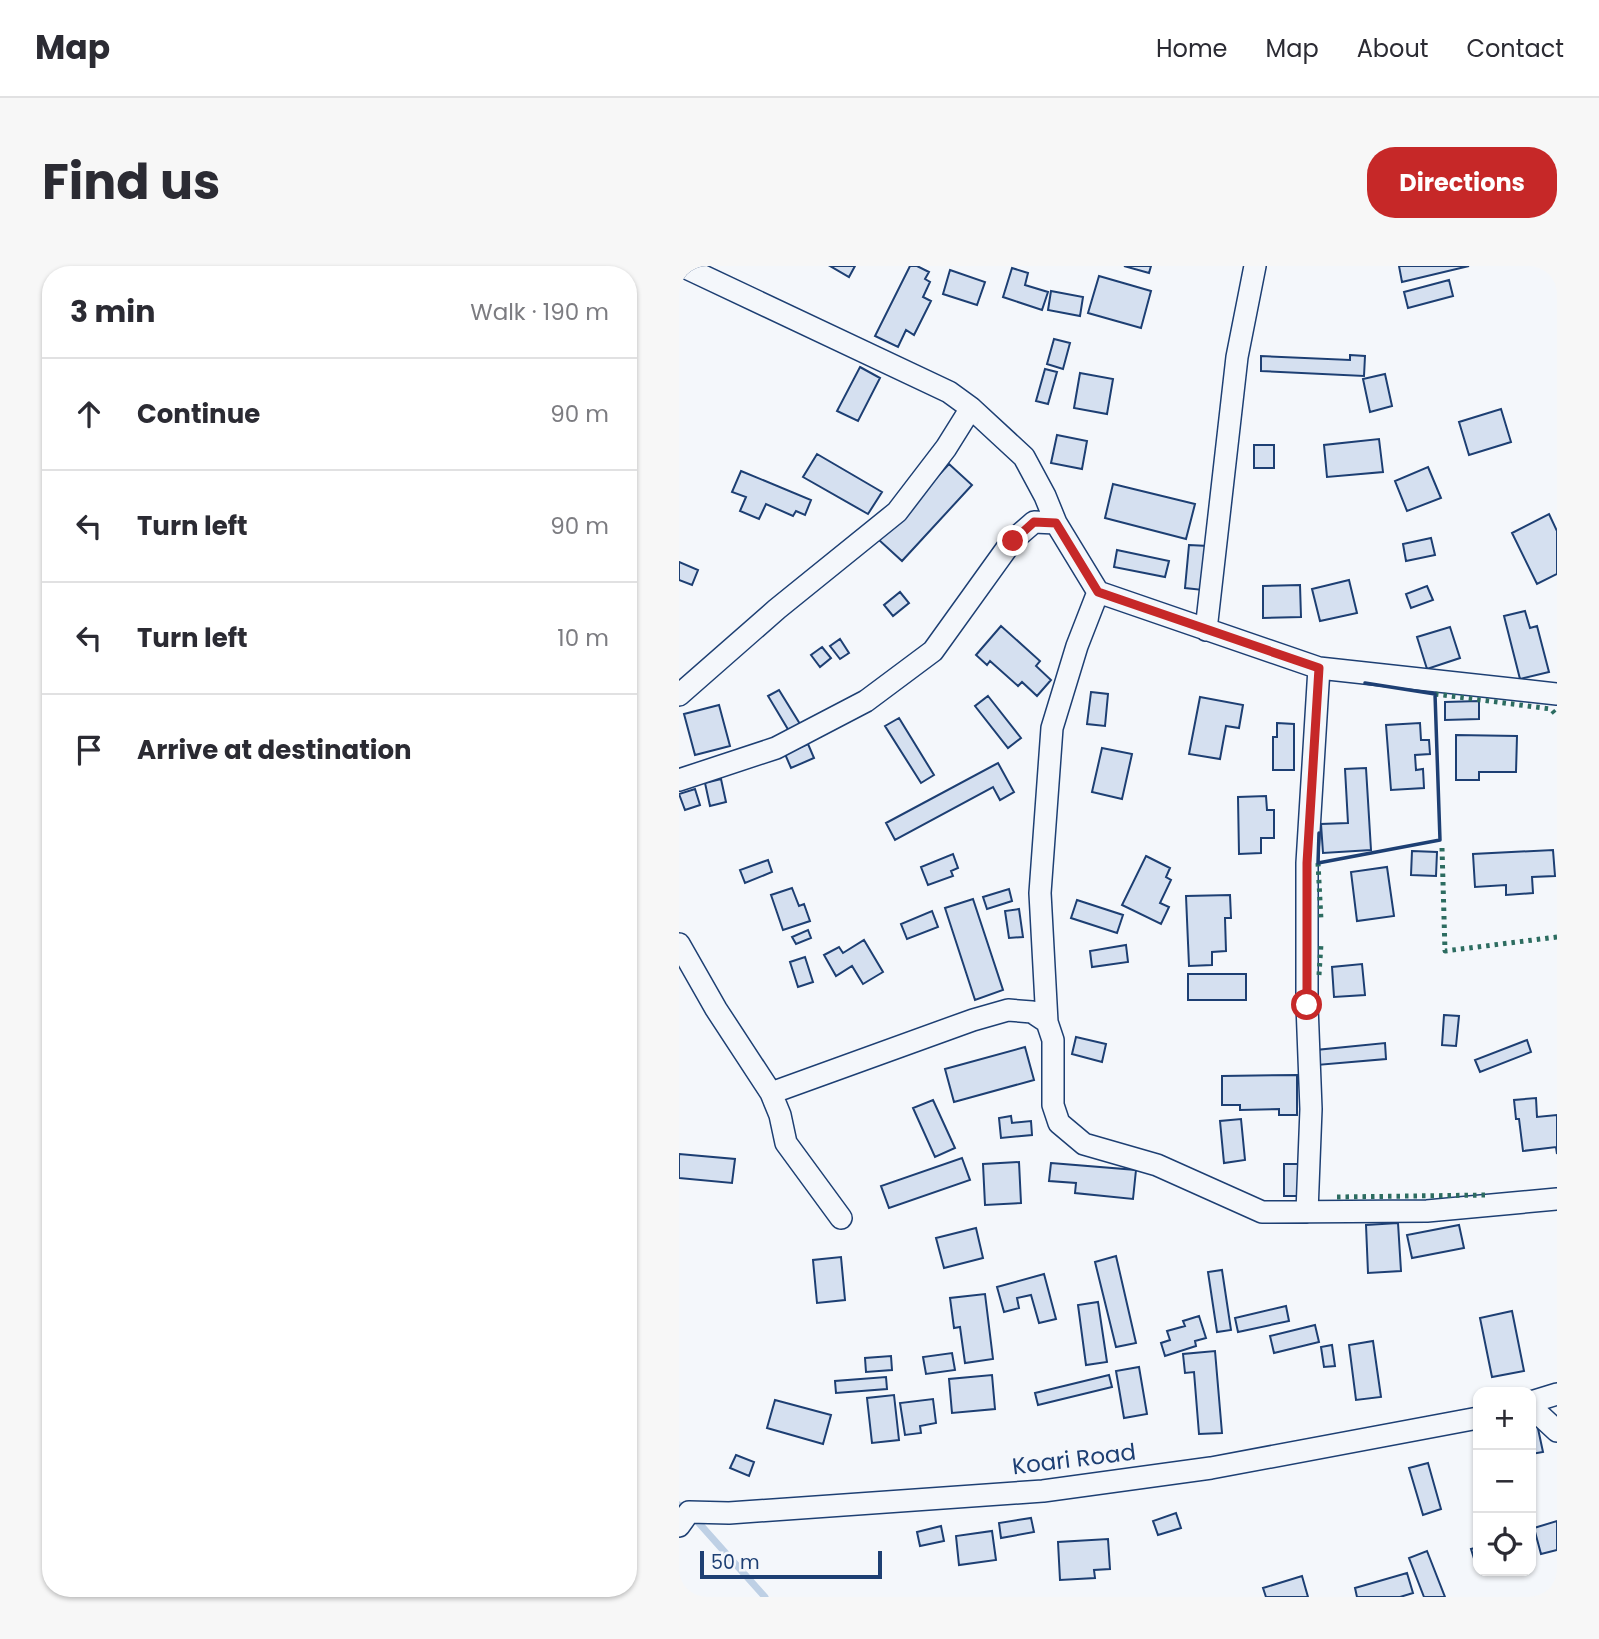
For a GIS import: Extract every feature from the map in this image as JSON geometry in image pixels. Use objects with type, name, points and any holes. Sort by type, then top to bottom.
[{"type":"street","points":[[682,266],[949,392],[971,408],[1024,457],[1056,523],[1098,592],[1319,668],[1557,694]]},
{"type":"street","points":[[1206,630],[1237,357],[1255,266]]},
{"type":"street","points":[[679,695],[777,609],[897,512],[946,448],[971,408]]},
{"type":"street","points":[[679,780],[776,748],[866,701],[933,651],[1013,541],[1034,522],[1056,523]]},
{"type":"street","points":[[1098,592],[1077,646],[1052,728],[1040,893],[1047,1022],[1053,1040],[1053,1105],[1059,1124],[1084,1144],[1157,1164],[1262,1212],[1427,1211],[1557,1199]]},
{"type":"street","points":[[1307,1212],[1311,1109],[1307,1005],[1307,863],[1319,668]]},
{"type":"street","points":[[679,944],[716,1009],[771,1093],[780,1115],[786,1143],[841,1218]]},
{"type":"street","points":[[771,1093],[973,1020],[1008,1010],[1032,1012],[1047,1022]]},
{"type":"street","points":[[1536,1403],[1557,1394]]},
{"type":"street","points":[[1536,1410],[1557,1431]]},
{"type":"street","name":"Koari Road","points":[[679,1526],[689,1512],[729,1513],[1043,1490],[1172,1474],[1473,1419]]},
{"type":"building","points":[[830,266],[855,266],[849,277]]},
{"type":"building","points":[[910,266],[917,266],[929,272],[925,279],[930,282],[923,297],[931,301],[914,335],[906,330],[898,347],[875,336]]},
{"type":"building","points":[[1124,266],[1151,266],[1149,273]]},
{"type":"building","points":[[1399,266],[1469,266],[1402,282]]},
{"type":"building","points":[[1012,268],[1028,273],[1025,285],[1048,292],[1042,310],[1003,297]]},
{"type":"building","points":[[950,270],[985,282],[977,305],[943,294]]},
{"type":"building","points":[[1099,276],[1151,291],[1141,328],[1088,313]]},
{"type":"building","points":[[1449,280],[1453,296],[1408,308],[1404,292]]},
{"type":"building","points":[[1051,291],[1083,297],[1080,316],[1048,310]]},
{"type":"building","points":[[1054,339],[1070,343],[1063,369],[1047,364]]},
{"type":"building","points":[[1350,355],[1365,356],[1364,376],[1261,371],[1261,356],[1350,360]]},
{"type":"building","points":[[860,367],[880,378],[858,421],[837,411]]},
{"type":"building","points":[[1045,369],[1057,372],[1048,404],[1036,401]]},
{"type":"building","points":[[1080,373],[1113,379],[1107,414],[1074,408]]},
{"type":"building","points":[[1385,374],[1392,406],[1370,412],[1363,379]]},
{"type":"building","points":[[1501,409],[1511,442],[1469,455],[1459,422]]},
{"type":"building","points":[[1057,435],[1087,441],[1082,469],[1051,463]]},
{"type":"building","points":[[1379,439],[1383,472],[1327,477],[1324,445]]},
{"type":"building","points":[[1254,445],[1274,445],[1274,468],[1254,468]]},
{"type":"building","points":[[817,454],[882,492],[868,514],[803,477]]},
{"type":"building","points":[[949,464],[972,485],[902,561],[879,540]]},
{"type":"building","points":[[1428,467],[1441,498],[1407,511],[1395,481]]},
{"type":"building","points":[[741,471],[811,500],[805,515],[796,511],[793,516],[766,504],[759,519],[740,511],[746,497],[732,492]]},
{"type":"building","points":[[1113,484],[1195,504],[1186,539],[1105,518]]},
{"type":"building","points":[[1549,514],[1557,531],[1557,574],[1537,584],[1512,533]]},
{"type":"building","points":[[1431,538],[1435,555],[1406,561],[1403,544]]},
{"type":"building","points":[[1189,545],[1208,546],[1203,590],[1185,588]]},
{"type":"building","points":[[1117,550],[1169,561],[1165,577],[1114,567]]},
{"type":"building","points":[[679,562],[698,570],[692,585],[679,580]]},
{"type":"building","points":[[1349,580],[1357,613],[1320,621],[1312,589]]},
{"type":"building","points":[[1300,585],[1301,617],[1263,618],[1263,586]]},
{"type":"building","points":[[1427,586],[1433,600],[1411,608],[1406,594]]},
{"type":"building","points":[[900,592],[909,603],[893,616],[884,605]]},
{"type":"building","points":[[1525,611],[1530,628],[1537,626],[1549,672],[1520,679],[1504,616]]},
{"type":"building","points":[[1001,626],[1040,661],[1036,666],[1051,680],[1037,696],[1022,682],[1018,686],[990,661],[987,665],[976,655]]},
{"type":"building","points":[[1450,627],[1460,658],[1427,669],[1417,637]]},
{"type":"building","points":[[840,639],[849,653],[840,659],[830,646]]},
{"type":"building","points":[[822,647],[831,658],[820,667],[811,655]]},
{"type":"building","points":[[779,690],[800,724],[789,731],[768,696]]},
{"type":"building","points":[[1091,692],[1108,694],[1105,726],[1087,724]]},
{"type":"building","points":[[988,696],[1021,738],[1008,748],[975,706]]},
{"type":"building","points":[[1200,697],[1243,705],[1239,728],[1226,726],[1220,759],[1189,754]]},
{"type":"building","points":[[1479,701],[1479,719],[1445,720],[1445,702]]},
{"type":"building","points":[[719,705],[730,746],[695,755],[684,714]]},
{"type":"building","points":[[899,718],[934,775],[921,783],[885,726]]},
{"type":"building","points":[[1277,723],[1294,724],[1294,770],[1273,770],[1273,737],[1277,737]]},
{"type":"building","points":[[1420,723],[1421,740],[1429,740],[1430,754],[1415,755],[1416,770],[1423,769],[1424,788],[1391,790],[1386,725]]},
{"type":"building","points":[[1456,735],[1517,736],[1516,772],[1479,772],[1479,780],[1456,780]]},
{"type":"building","points":[[808,744],[814,758],[791,768],[785,754]]},
{"type":"building","points":[[1102,748],[1132,754],[1122,799],[1092,792]]},
{"type":"building","points":[[998,763],[1014,792],[1000,800],[993,787],[895,840],[886,823]]},
{"type":"building","points":[[1366,768],[1371,850],[1323,853],[1321,824],[1348,823],[1345,769]]},
{"type":"building","points":[[721,779],[726,802],[710,806],[705,783]]},
{"type":"building","points":[[695,789],[700,805],[685,810],[679,794]]},
{"type":"building","points":[[1266,796],[1267,810],[1274,810],[1274,838],[1261,838],[1261,853],[1239,854],[1238,797]]},
{"type":"building","points":[[1553,850],[1555,876],[1532,877],[1533,893],[1506,895],[1506,885],[1475,887],[1473,854]]},
{"type":"building","points":[[1412,851],[1437,852],[1436,876],[1411,875]]},
{"type":"building","points":[[953,854],[958,868],[951,871],[953,876],[928,885],[921,867]]},
{"type":"building","points":[[1146,856],[1170,868],[1166,877],[1171,880],[1160,903],[1169,907],[1161,924],[1122,905]]},
{"type":"building","points":[[768,860],[772,872],[745,883],[740,870]]},
{"type":"building","points":[[1387,867],[1394,916],[1357,921],[1351,872]]},
{"type":"building","points":[[792,888],[799,906],[804,904],[810,921],[783,930],[771,895]]},
{"type":"building","points":[[1009,889],[1012,901],[987,909],[983,897]]},
{"type":"building","points":[[1230,895],[1231,918],[1225,918],[1226,951],[1212,952],[1212,965],[1189,966],[1186,896]]},
{"type":"building","points":[[973,899],[1003,990],[975,1000],[945,908]]},
{"type":"building","points":[[1077,900],[1123,915],[1117,933],[1071,918]]},
{"type":"building","points":[[1019,909],[1023,937],[1009,938],[1005,911]]},
{"type":"building","points":[[932,911],[938,927],[907,939],[901,924]]},
{"type":"building","points":[[808,930],[811,938],[796,944],[792,937]]},
{"type":"building","points":[[864,940],[883,972],[863,984],[852,966],[836,976],[824,955],[839,947],[843,953]]},
{"type":"building","points":[[1126,945],[1128,962],[1092,967],[1090,951]]},
{"type":"building","points":[[805,957],[813,982],[798,987],[790,962]]},
{"type":"building","points":[[1362,964],[1365,995],[1334,997],[1332,967]]},
{"type":"building","points":[[1188,974],[1246,974],[1246,1000],[1188,1000]]},
{"type":"building","points":[[1444,1015],[1459,1016],[1456,1046],[1442,1045]]},
{"type":"building","points":[[1076,1037],[1106,1044],[1102,1062],[1072,1054]]},
{"type":"building","points":[[1527,1040],[1531,1052],[1480,1072],[1475,1060]]},
{"type":"building","points":[[1385,1043],[1386,1059],[1317,1065],[1316,1050]]},
{"type":"building","points":[[1025,1047],[1034,1080],[954,1102],[945,1069]]},
{"type":"building","points":[[1297,1075],[1297,1115],[1279,1115],[1279,1109],[1240,1110],[1240,1105],[1222,1105],[1222,1076]]},
{"type":"building","points":[[1536,1098],[1537,1117],[1557,1115],[1557,1154],[1556,1147],[1523,1151],[1514,1100]]},
{"type":"building","points":[[933,1100],[955,1148],[935,1157],[913,1108]]},
{"type":"building","points":[[1011,1116],[1012,1123],[1031,1121],[1032,1135],[1001,1138],[999,1118]]},
{"type":"building","points":[[1241,1119],[1245,1160],[1224,1163],[1220,1121]]},
{"type":"building","points":[[679,1154],[735,1159],[732,1183],[679,1178]]},
{"type":"building","points":[[962,1158],[970,1180],[889,1208],[881,1186]]},
{"type":"building","points":[[1019,1162],[1021,1203],[985,1205],[983,1164]]},
{"type":"building","points":[[1051,1163],[1136,1170],[1133,1199],[1075,1193],[1076,1183],[1049,1181]]},
{"type":"building","points":[[1284,1164],[1305,1164],[1306,1196],[1284,1196]]},
{"type":"building","points":[[1398,1223],[1401,1271],[1368,1273],[1366,1225]]},
{"type":"building","points":[[1459,1225],[1464,1248],[1412,1258],[1407,1235]]},
{"type":"building","points":[[976,1228],[983,1258],[944,1268],[936,1238]]},
{"type":"building","points":[[1116,1256],[1136,1343],[1116,1347],[1095,1262]]},
{"type":"building","points":[[841,1257],[845,1300],[817,1303],[813,1260]]},
{"type":"building","points":[[1222,1270],[1231,1330],[1217,1332],[1208,1272]]},
{"type":"building","points":[[1044,1274],[1056,1319],[1039,1323],[1031,1295],[1017,1298],[1019,1308],[1004,1312],[997,1287]]},
{"type":"building","points":[[985,1294],[993,1359],[965,1363],[960,1327],[954,1328],[950,1298]]},
{"type":"building","points":[[1098,1302],[1107,1362],[1086,1365],[1078,1305]]},
{"type":"building","points":[[1286,1306],[1289,1321],[1238,1332],[1235,1318]]},
{"type":"building","points":[[1512,1311],[1524,1371],[1492,1377],[1480,1318]]},
{"type":"building","points":[[1199,1316],[1206,1338],[1195,1341],[1196,1346],[1165,1356],[1161,1343],[1170,1340],[1167,1331],[1185,1326],[1183,1321]]},
{"type":"building","points":[[1315,1325],[1319,1342],[1274,1353],[1270,1336]]},
{"type":"building","points":[[1373,1341],[1381,1397],[1356,1400],[1349,1345]]},
{"type":"building","points":[[1332,1345],[1335,1366],[1324,1367],[1321,1347]]},
{"type":"building","points":[[1215,1351],[1222,1433],[1199,1434],[1194,1372],[1185,1373],[1183,1354]]},
{"type":"building","points":[[952,1353],[955,1370],[926,1374],[923,1357]]},
{"type":"building","points":[[891,1356],[892,1370],[866,1372],[865,1358]]},
{"type":"building","points":[[1139,1367],[1147,1414],[1124,1418],[1116,1371]]},
{"type":"building","points":[[992,1375],[995,1409],[952,1413],[949,1379]]},
{"type":"building","points":[[1109,1375],[1112,1387],[1038,1405],[1035,1393]]},
{"type":"building","points":[[886,1377],[887,1389],[836,1393],[835,1381]]},
{"type":"building","points":[[894,1395],[899,1440],[872,1443],[867,1398]]},
{"type":"building","points":[[933,1399],[936,1423],[920,1426],[921,1433],[905,1435],[900,1403]]},
{"type":"building","points":[[775,1400],[831,1415],[823,1444],[767,1428]]},
{"type":"building","points":[[1536,1424],[1543,1452],[1536,1453],[1536,1450]]},
{"type":"building","points":[[736,1455],[754,1462],[749,1476],[730,1468]]},
{"type":"building","points":[[1428,1463],[1441,1509],[1423,1515],[1409,1468]]},
{"type":"building","points":[[1176,1513],[1181,1528],[1158,1535],[1153,1521]]},
{"type":"building","points":[[1031,1518],[1034,1532],[1001,1538],[999,1523]]},
{"type":"building","points":[[1557,1521],[1557,1550],[1541,1554],[1536,1527]]},
{"type":"building","points":[[941,1526],[944,1541],[920,1546],[917,1532]]},
{"type":"building","points":[[992,1531],[996,1560],[959,1565],[956,1536]]},
{"type":"building","points":[[1108,1539],[1110,1569],[1094,1570],[1095,1578],[1060,1580],[1058,1542]]},
{"type":"building","points":[[1427,1551],[1445,1597],[1424,1597],[1409,1558]]},
{"type":"building","points":[[1407,1573],[1413,1593],[1400,1597],[1357,1597],[1355,1588]]},
{"type":"building","points":[[1302,1576],[1308,1597],[1266,1597],[1263,1588]]},
{"type":"waterway","points":[[679,1505],[689,1512],[765,1597]]},
{"type":"hedge","points":[[1435,694],[1551,709],[1557,716]]},
{"type":"hedge","points":[[1442,848],[1445,951],[1557,937]]},
{"type":"hedge","points":[[1318,863],[1321,920]]},
{"type":"hedge","points":[[1319,975],[1321,944]]},
{"type":"hedge","points":[[1337,1197],[1487,1195]]},
{"type":"wall","points":[[1319,833],[1318,863],[1440,840],[1435,694],[1365,683]]},
{"type":"route","points":[[1013,541],[1034,522],[1056,523],[1098,592],[1319,668],[1307,863],[1307,1005]]}]
